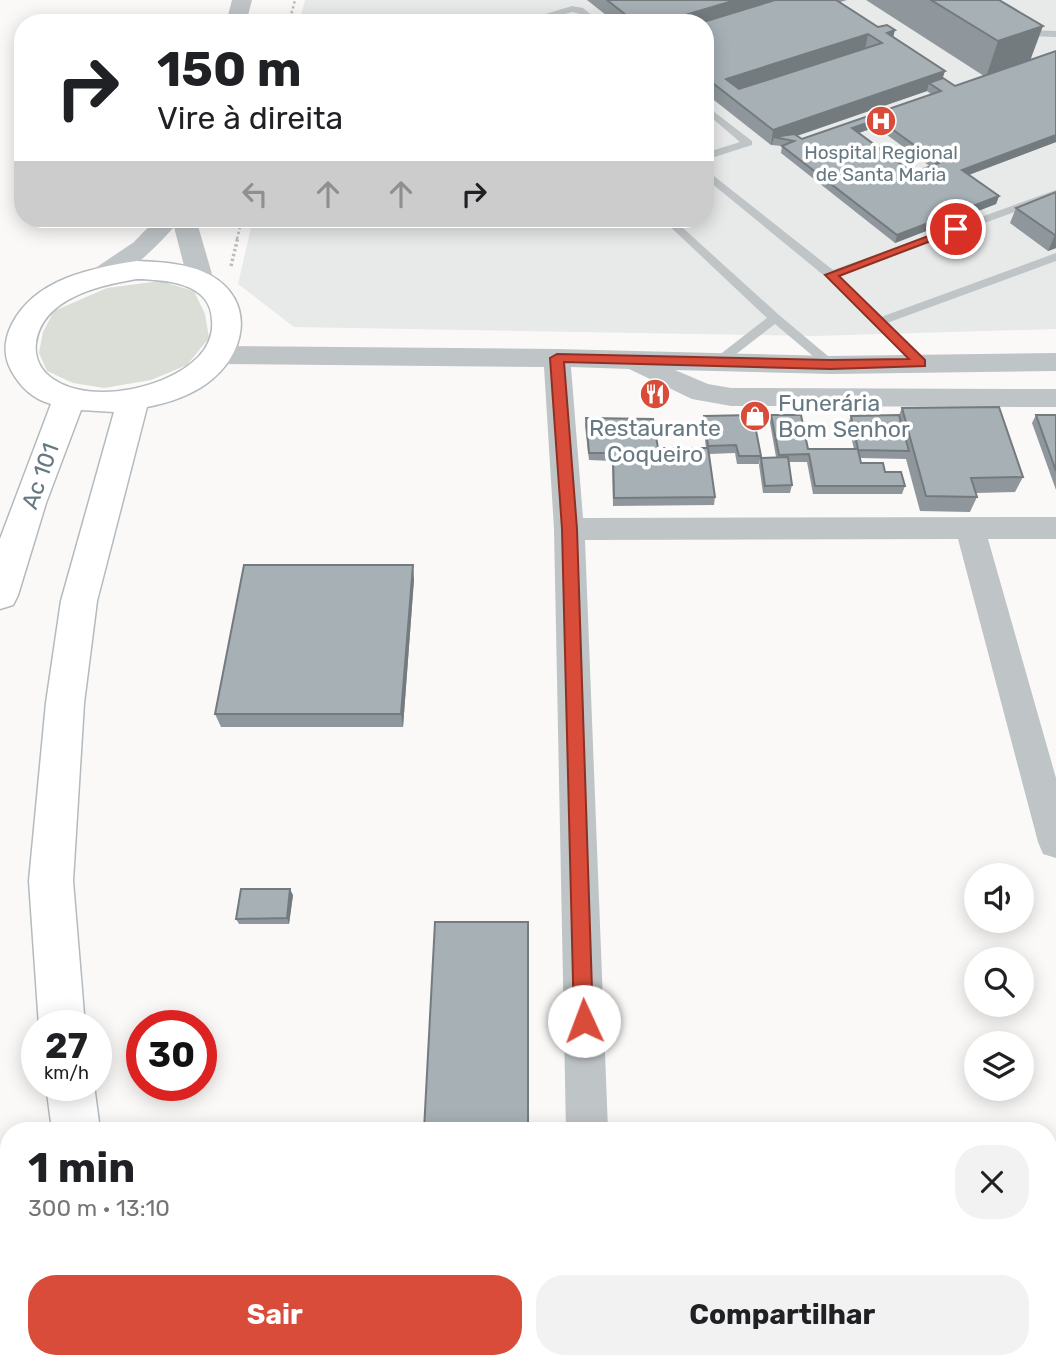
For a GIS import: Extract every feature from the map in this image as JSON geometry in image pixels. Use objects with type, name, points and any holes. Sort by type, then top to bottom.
[{"type":"street","points":[[100,275],[137,270],[172,272],[201,281],[224,301],[230,327],[218,355],[197,375],[168,391],[133,400],[99,403],[69,399],[47,391],[11,365],[26,324],[42,305],[68,288],[100,275],[143,247],[161,228]]},
{"type":"street","points":[[186,228],[201,281]]},
{"type":"street","points":[[0,306],[42,305]]},
{"type":"street","points":[[218,355],[629,359],[831,365],[1056,362]]},
{"type":"street","points":[[557,358],[569,529],[587,1122]]},
{"type":"street","points":[[629,359],[702,392],[731,397],[1056,398]]},
{"type":"street","name":"Ac 101","points":[[0,595],[29,503],[69,399]]},
{"type":"street","points":[[61,1010],[51,881],[65,703],[79,601],[133,400]]},
{"type":"street","points":[[569,529],[1056,528]]},
{"type":"street","points":[[970,529],[1056,842]]},
{"type":"street","points":[[72,1101],[75,1122]]},
{"type":"lane","points":[[554,14],[572,9],[585,14]]},
{"type":"lane","points":[[1009,20],[1030,33],[1056,34]]},
{"type":"lane","points":[[714,115],[748,143],[714,154]]},
{"type":"lane","points":[[714,179],[831,275],[921,363]]},
{"type":"lane","points":[[831,275],[1056,192]]},
{"type":"lane","points":[[677,228],[831,365]]},
{"type":"lane","points":[[881,321],[1056,257]]},
{"type":"lane","points":[[719,362],[775,318]]},
{"type":"path","points":[[224,301],[240,228]]},
{"type":"shaded area","name":"Hospital Regional de Santa Maria","points":[[305,0],[1056,0],[1056,329],[814,336],[294,327],[238,284],[251,228],[714,228],[714,14],[301,14]]},
{"type":"shaded area","points":[[160,281],[194,291],[205,314],[209,338],[187,365],[151,380],[104,388],[73,383],[47,371],[39,353],[43,332],[54,311],[107,288]]},
{"type":"building","points":[[607,0],[736,0],[689,14],[625,14]]},
{"type":"building","points":[[775,0],[836,0],[878,27],[887,25],[895,30],[887,33],[945,71],[773,130],[714,84],[714,19]],"holes":[[[868,34],[882,43],[739,89],[726,79]]]},
{"type":"building","points":[[931,0],[999,0],[1043,26],[998,41]]},
{"type":"building","points":[[1056,51],[1056,135],[962,170],[999,196],[897,235],[782,146],[794,141],[774,137],[794,134],[802,139],[941,91],[929,83],[943,78],[955,86]],"holes":[[[878,119],[939,163],[913,173],[852,128]]]},
{"type":"building","points":[[1056,192],[1056,235],[1016,208]]},
{"type":"building","points":[[999,407],[1023,477],[971,478],[977,497],[926,496],[902,408]]},
{"type":"building","points":[[753,415],[761,456],[739,456],[736,445],[708,446],[704,416]]},
{"type":"building","points":[[771,415],[801,415],[808,449],[858,449],[851,416],[899,415],[909,451],[858,450],[861,463],[883,463],[885,472],[901,472],[905,486],[815,486],[809,454],[779,455]]},
{"type":"building","points":[[1036,415],[1056,415],[1056,471]]},
{"type":"building","points":[[586,418],[653,419],[658,448],[708,448],[715,497],[614,498],[613,453],[589,453]],"holes":[[[647,455],[659,455],[659,458],[647,458]]]},
{"type":"building","points":[[788,457],[792,485],[765,486],[761,458]]},
{"type":"building","points":[[244,565],[413,565],[401,714],[215,714]]},
{"type":"building","points":[[241,889],[290,889],[287,918],[236,919]]},
{"type":"building","points":[[435,922],[528,922],[528,1122],[424,1122]]},
{"type":"place","name":"Hospital Regional de Santa Maria","points":[[881,121]]},
{"type":"place","name":"Restaurante Coqueiro","points":[[655,394]]},
{"type":"place","name":"Funerária Bom Senhor","points":[[755,416]]},
{"type":"route","points":[[584,1021],[569,529],[557,358],[831,365],[921,363],[831,275],[956,229]]}]
